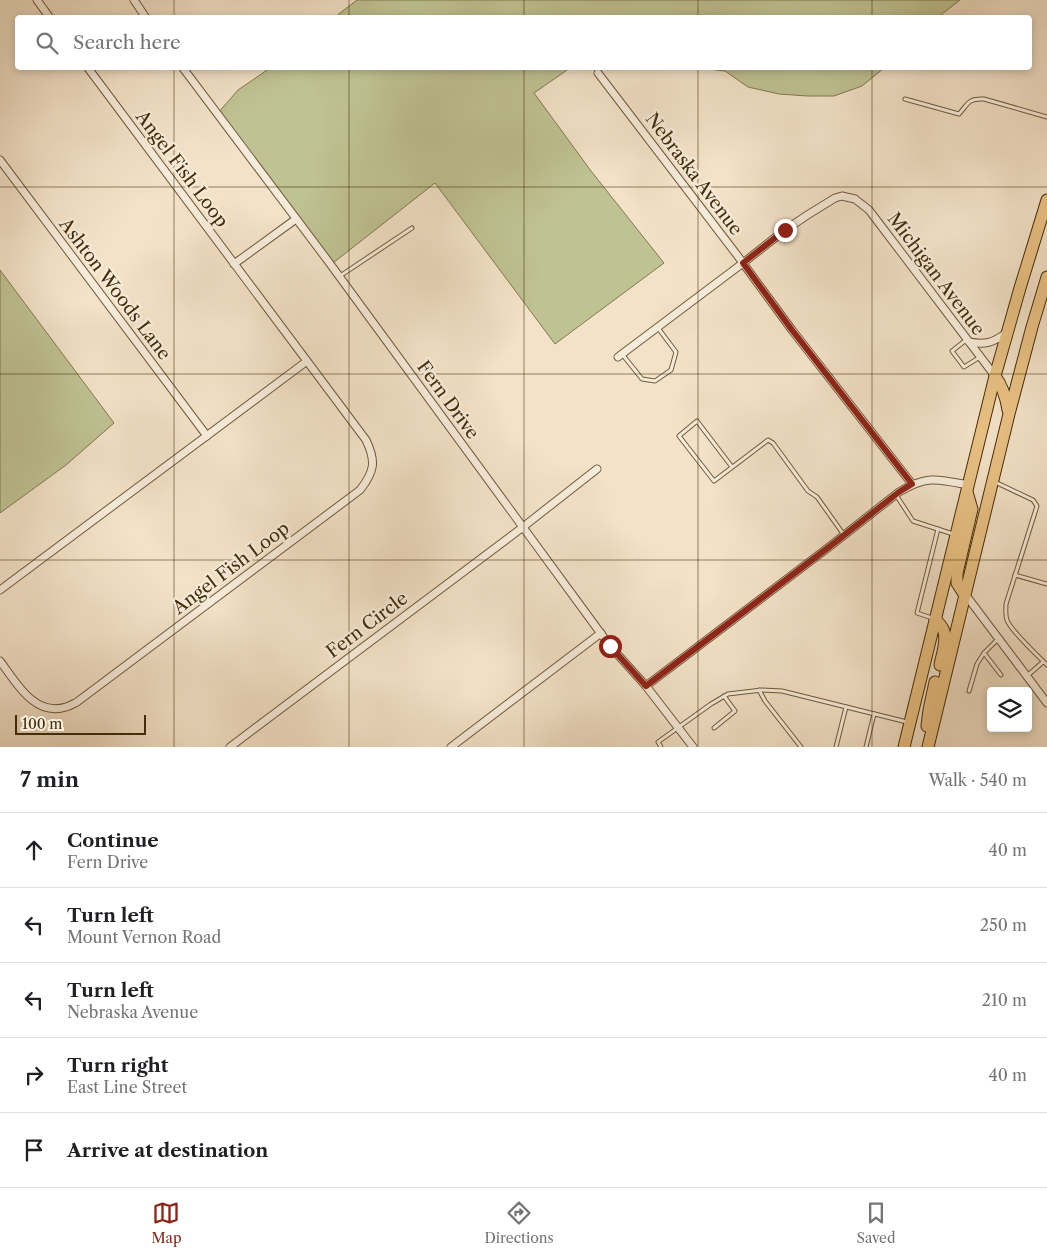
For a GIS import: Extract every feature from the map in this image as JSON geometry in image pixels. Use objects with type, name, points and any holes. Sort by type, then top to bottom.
[{"type":"main road","points":[[904,747],[995,376],[1047,205]]},
{"type":"main road","points":[[928,747],[992,481],[1047,277]]},
{"type":"main road","points":[[995,376],[1005,394],[1009,414]]},
{"type":"main road","points":[[964,594],[957,582],[957,573],[972,509],[968,487]]},
{"type":"main road","points":[[928,747],[925,734],[945,636],[943,628],[936,619]]},
{"type":"street","points":[[37,0],[48,15]]},
{"type":"street","points":[[134,0],[144,15]]},
{"type":"street","name":"Angel Fish Loop","points":[[0,661],[26,696],[36,704],[53,709],[65,708],[77,702],[360,490],[369,479],[373,465],[371,452],[366,440],[89,70]]},
{"type":"street","name":"Fern Drive","points":[[185,70],[296,218],[610,646],[646,686],[693,747]]},
{"type":"street","name":"Nebraska Avenue","points":[[598,73],[792,330],[912,484]]},
{"type":"street","name":"Ashton Woods Lane","points":[[0,160],[207,436]]},
{"type":"street","name":"Michigan Avenue","points":[[743,263],[785,230],[835,198],[842,196],[855,199],[869,210],[995,376]]},
{"type":"street","points":[[234,264],[296,218]]},
{"type":"street","points":[[620,356],[743,263]]},
{"type":"street","points":[[968,341],[978,344],[988,343],[997,340],[1007,333]]},
{"type":"street","points":[[0,590],[307,361]]},
{"type":"street","name":"Fern Circle","points":[[230,747],[523,527],[597,469]]},
{"type":"street","points":[[646,686],[912,484],[925,480],[942,479],[968,487]]},
{"type":"street","points":[[964,594],[1047,704]]},
{"type":"street","points":[[451,747],[601,634]]},
{"type":"lane","points":[[905,99],[959,114],[971,100],[976,98],[984,99],[1047,117]]},
{"type":"lane","points":[[339,277],[412,228]]},
{"type":"lane","points":[[620,356],[642,379],[656,381],[671,370],[676,352],[658,328]]},
{"type":"lane","points":[[968,341],[952,351],[964,367],[980,356]]},
{"type":"lane","points":[[732,467],[697,421],[679,436],[714,481],[768,440],[808,491],[817,497],[844,535]]},
{"type":"lane","points":[[992,481],[1033,500],[1037,506],[1006,604],[1006,618],[1009,625],[1047,666]]},
{"type":"lane","points":[[896,495],[913,522],[956,534]]},
{"type":"lane","points":[[936,619],[917,613],[938,529]]},
{"type":"lane","points":[[1015,575],[1047,584]]},
{"type":"lane","points":[[970,692],[977,664],[984,653],[998,639]]},
{"type":"lane","points":[[984,653],[1001,675]]},
{"type":"lane","points":[[1026,676],[1044,662]]},
{"type":"lane","points":[[661,747],[658,742],[724,696],[759,690],[782,691],[910,723]]},
{"type":"lane","points":[[759,690],[765,701],[801,747]]},
{"type":"lane","points":[[714,728],[735,712],[724,696]]},
{"type":"lane","points":[[836,747],[846,707]]},
{"type":"lane","points":[[866,747],[874,714]]},
{"type":"green space","points":[[357,0],[960,0],[941,15],[338,15]]},
{"type":"green space","points":[[267,70],[567,70],[534,93],[591,171],[664,263],[555,344],[435,183],[333,263],[218,113],[238,90]]},
{"type":"green space","points":[[717,70],[882,70],[862,86],[834,96],[779,94],[748,87],[725,71]]},
{"type":"green space","points":[[0,270],[114,423],[66,465],[0,513]]},
{"type":"route","points":[[610,646],[646,686],[912,484],[792,330],[743,263],[785,230]]}]
